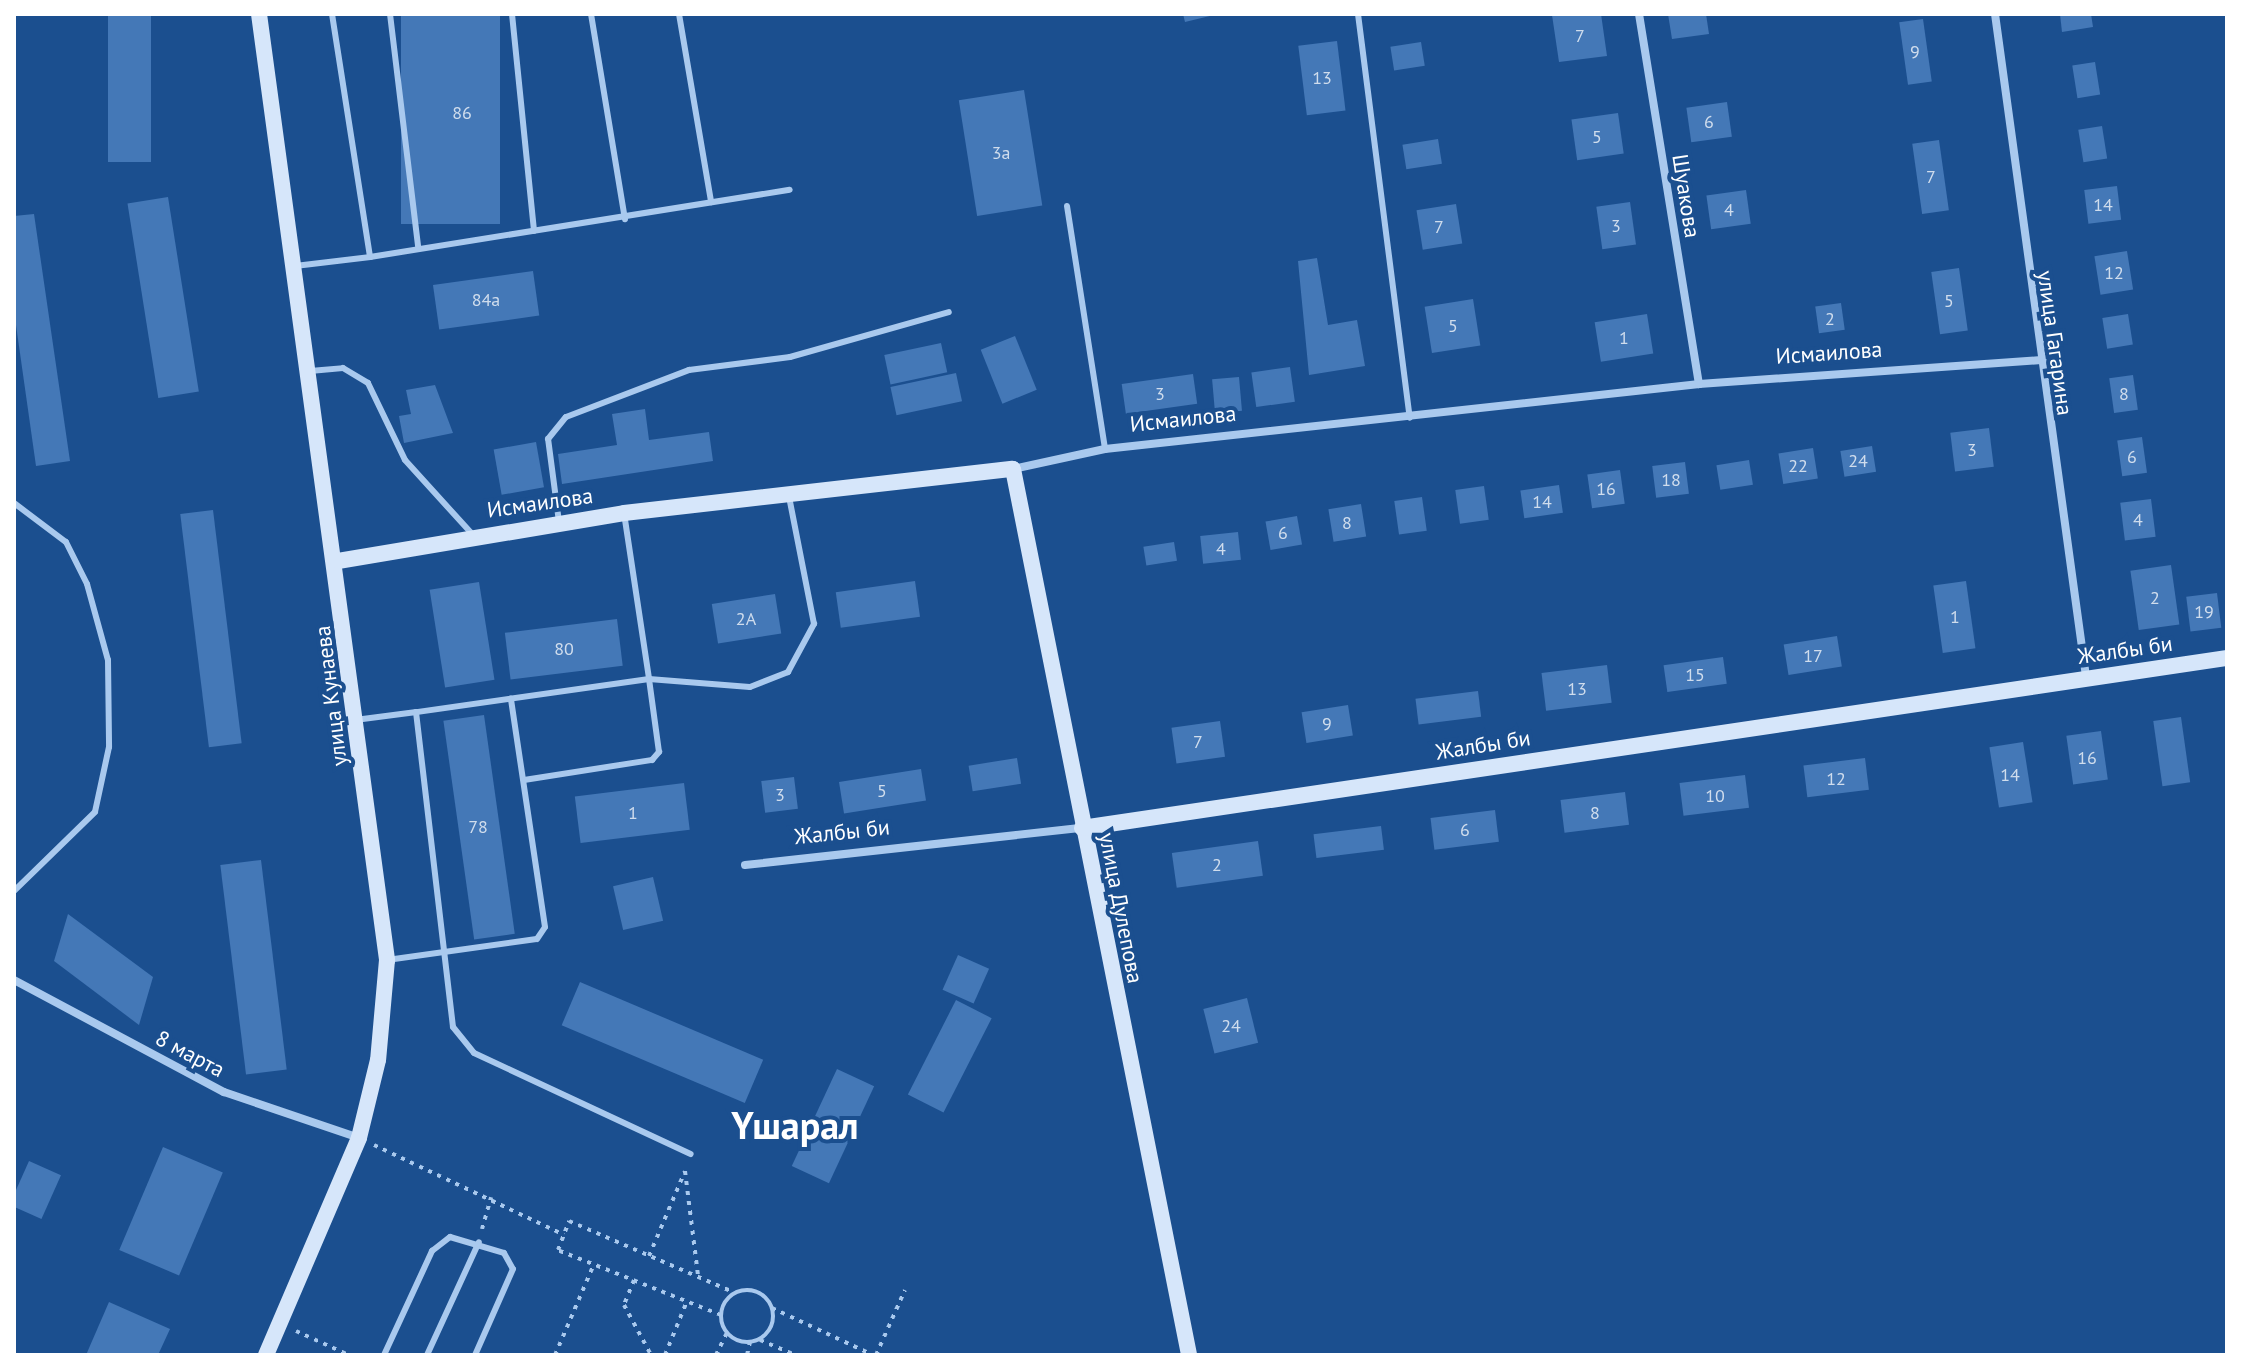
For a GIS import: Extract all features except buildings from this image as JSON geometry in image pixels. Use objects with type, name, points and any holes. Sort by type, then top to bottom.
[{"type":"street","name":"улица Кунаева","points":[[259,14],[307,372],[338,561],[355,720],[387,960],[378,1060],[359,1138],[266,1355]]},
{"type":"street","name":"Шуакова","points":[[1639,14],[1699,384]]},
{"type":"street","name":"улица Гагарина","points":[[1995,14],[2038,360],[2086,677]]},
{"type":"street","name":"Исмаилова","points":[[338,561],[472,534],[624,513],[1013,469],[1105,449],[1699,384],[2038,360]]},
{"type":"street","name":"улица Дулепова","points":[[1013,469],[1189,1355]]},
{"type":"street","name":"Жалбы би","points":[[745,865],[1082,828],[2227,658]]},
{"type":"street","name":"8 марта","points":[[14,980],[224,1092],[359,1138]]},
{"type":"lane","points":[[332,14],[370,257]]},
{"type":"lane","points":[[390,14],[418,247]]},
{"type":"lane","points":[[512,14],[534,231]]},
{"type":"lane","points":[[591,14],[625,219]]},
{"type":"lane","points":[[679,14],[711,202]]},
{"type":"lane","points":[[1358,14],[1410,418]]},
{"type":"lane","points":[[292,267],[625,219],[790,190]]},
{"type":"lane","points":[[1067,206],[1105,449]]},
{"type":"lane","points":[[559,522],[548,439],[566,417],[689,370],[790,357],[949,312]]},
{"type":"lane","points":[[307,372],[343,368],[368,383],[405,460],[472,534]]},
{"type":"lane","points":[[355,720],[649,679],[750,687],[788,672],[814,624],[789,494]]},
{"type":"lane","points":[[14,503],[66,542],[87,584],[108,660],[109,747],[95,812],[14,891]]},
{"type":"lane","points":[[524,780],[652,760],[659,752],[624,513]]},
{"type":"lane","points":[[387,960],[537,939],[545,927],[511,699]]},
{"type":"lane","points":[[416,712],[453,1027],[474,1053],[691,1154]]},
{"type":"lane","points":[[384,1355],[432,1251],[450,1237],[479,1242],[504,1253],[513,1269],[475,1355]]},
{"type":"lane","points":[[427,1355],[479,1242]]},
{"type":"path","points":[[359,1138],[491,1197],[564,1235]]},
{"type":"path","points":[[649,1256],[685,1171],[699,1277]]},
{"type":"path","points":[[479,1242],[491,1197]]},
{"type":"path","points":[[716,1355],[727,1332],[721,1315],[558,1250],[569,1221],[735,1293],[753,1291],[772,1308],[874,1355],[905,1290]]},
{"type":"path","points":[[555,1355],[594,1264]]},
{"type":"path","points":[[634,1280],[624,1305],[651,1355]]},
{"type":"path","points":[[721,1315],[735,1293]]},
{"type":"path","points":[[665,1355],[687,1301]]},
{"type":"path","points":[[727,1332],[750,1342],[759,1339],[771,1326],[772,1308]]},
{"type":"path","points":[[279,1324],[349,1355]]},
{"type":"path","points":[[759,1339],[795,1355]]},
{"type":"path","points":[[747,1355],[750,1342]]},
{"type":"district","name":"Үшарал","points":[[795,1125]]}]
